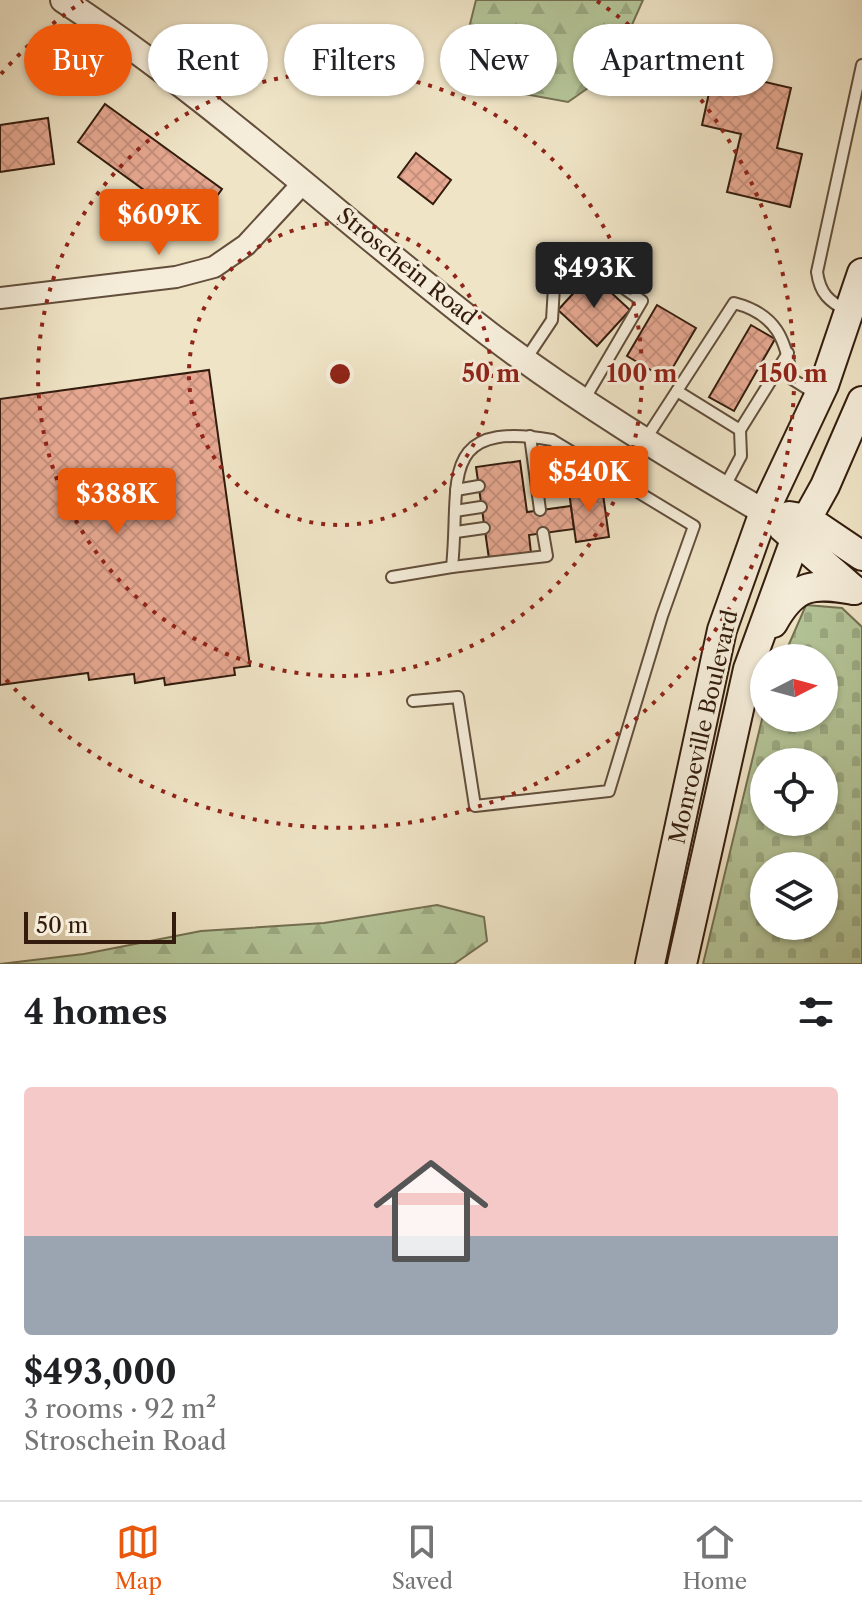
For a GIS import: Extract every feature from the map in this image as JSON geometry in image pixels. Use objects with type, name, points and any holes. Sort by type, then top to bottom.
[{"type":"main road","name":"Monroeville Boulevard","points":[[650,964],[722,630],[764,512],[819,396],[862,273]]},
{"type":"main road","name":"Monroeville Boulevard","points":[[682,964],[748,669],[801,529],[862,401]]},
{"type":"main road","name":"Stroschein Road","points":[[764,512],[862,556]]},
{"type":"main road","name":"Stroschein Road","points":[[801,529],[858,593]]},
{"type":"main road","points":[[748,669],[792,595],[813,586],[858,593]]},
{"type":"street","name":"Stroschein Road","points":[[63,0],[141,51],[469,318],[644,441],[764,512]]},
{"type":"street","points":[[0,298],[176,277],[214,267],[246,245],[304,182]]},
{"type":"lane","points":[[849,312],[828,300],[819,287],[817,272],[862,65]]},
{"type":"lane","points":[[526,359],[552,320],[554,287],[577,255],[642,301],[584,400]]},
{"type":"lane","points":[[644,441],[734,303],[753,308],[781,333],[792,379],[819,396]]},
{"type":"lane","points":[[724,488],[741,456],[740,430],[788,353]]},
{"type":"lane","points":[[677,391],[740,430]]},
{"type":"lane","points":[[525,501],[539,505],[530,436]]},
{"type":"lane","points":[[413,701],[458,697],[475,806],[609,791],[662,616],[694,526],[552,440],[530,436],[479,440],[470,448],[456,478],[456,532],[452,567]]},
{"type":"lane","points":[[522,480],[536,479]]},
{"type":"lane","points":[[456,490],[479,486]]},
{"type":"lane","points":[[455,511],[481,507]]},
{"type":"lane","points":[[456,532],[484,528]]},
{"type":"lane","points":[[392,577],[547,556],[543,533]]},
{"type":"green space","points":[[476,0],[643,0],[632,24],[573,24],[573,96],[577,96],[568,102],[535,96],[557,96],[557,24],[470,24]]},
{"type":"green space","points":[[806,605],[842,608],[862,627],[862,964],[703,964],[750,769],[750,836],[838,836],[838,748],[755,748],[759,732],[838,732],[838,644],[789,644]]},
{"type":"green space","points":[[437,905],[484,917],[487,941],[454,964],[0,964],[84,954],[201,931],[324,923]]},
{"type":"building","points":[[773,84],[791,88],[777,148],[802,154],[790,207],[727,192],[741,134],[702,125],[708,96],[773,96]]},
{"type":"building","points":[[105,104],[222,189],[195,227],[78,142]]},
{"type":"building","points":[[48,118],[54,164],[0,172],[0,125]]},
{"type":"building","points":[[416,153],[451,180],[433,204],[398,177]]},
{"type":"building","points":[[591,274],[630,310],[597,346],[558,310]]},
{"type":"building","points":[[657,305],[696,328],[666,379],[627,356]]},
{"type":"building","points":[[751,325],[775,339],[734,411],[709,397]]},
{"type":"building","points":[[209,370],[250,666],[234,668],[235,675],[165,685],[164,678],[135,683],[134,674],[89,680],[88,673],[0,685],[0,399]]},
{"type":"building","points":[[520,461],[527,512],[571,506],[574,529],[529,535],[531,553],[489,559],[476,467]]},
{"type":"building","points":[[602,487],[609,537],[576,542],[569,492]]}]
